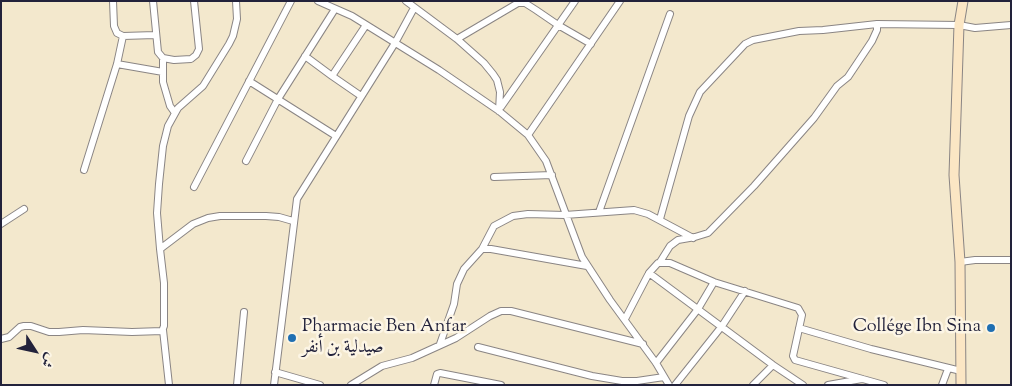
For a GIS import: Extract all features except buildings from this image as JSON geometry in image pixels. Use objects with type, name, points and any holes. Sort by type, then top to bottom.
[{"type":"street","points":[[113,1],[114,30],[123,36],[155,35]]},
{"type":"street","points":[[153,1],[155,35],[158,52],[163,58],[166,96],[175,113]]},
{"type":"street","points":[[163,58],[174,60],[191,59],[197,53],[199,49],[194,1]]},
{"type":"street","points":[[169,385],[164,330],[164,283],[157,213],[165,134],[175,113],[203,86],[229,44],[237,18],[236,1]]},
{"type":"street","points":[[194,188],[291,1]]},
{"type":"street","points":[[318,1],[366,25],[395,43],[499,110],[528,135],[546,161],[565,215],[587,266],[643,344],[669,385]]},
{"type":"street","points":[[406,1],[457,39],[484,63],[497,80],[500,100],[499,110]]},
{"type":"street","points":[[499,110],[575,1]]},
{"type":"street","points":[[528,135],[620,1]]},
{"type":"street","points":[[961,385],[960,262],[954,175],[960,25],[963,1]]},
{"type":"street","points":[[457,39],[518,3],[530,7],[591,44]]},
{"type":"street","points":[[274,385],[297,199],[395,43],[414,8]]},
{"type":"street","points":[[246,161],[278,99],[335,9]]},
{"type":"street","points":[[599,212],[670,14]]},
{"type":"street","points":[[625,319],[649,273],[660,262],[670,246],[678,240],[708,233],[754,186],[814,118],[837,86],[848,77],[860,61],[877,30],[877,24]]},
{"type":"street","points":[[660,219],[689,116],[700,92],[745,44],[753,40],[799,31],[877,24],[960,25],[981,28],[1011,25]]},
{"type":"street","points":[[332,76],[366,25]]},
{"type":"street","points":[[84,170],[117,64],[123,36]]},
{"type":"street","points":[[305,56],[361,96]]},
{"type":"street","points":[[117,64],[163,72]]},
{"type":"street","points":[[249,81],[336,136]]},
{"type":"street","points":[[494,177],[552,175]]},
{"type":"street","points":[[1,224],[24,208]]},
{"type":"street","points":[[440,344],[454,304],[457,284],[464,269],[482,249],[494,226],[513,216],[565,215],[634,210],[660,219],[693,238]]},
{"type":"street","points":[[160,249],[193,224],[208,218],[220,216],[266,216],[294,221]]},
{"type":"street","points":[[482,249],[587,266]]},
{"type":"street","points":[[960,262],[1011,260]]},
{"type":"street","points":[[660,262],[670,263],[714,282],[787,303],[800,309],[802,314],[793,356],[795,360],[884,385]]},
{"type":"street","points":[[649,273],[773,365],[804,385]]},
{"type":"street","points":[[656,363],[698,309],[714,282]]},
{"type":"street","points":[[675,385],[722,326],[745,291]]},
{"type":"street","points":[[351,385],[382,366],[412,358],[456,338],[501,311],[512,311],[643,344]]},
{"type":"street","points":[[237,385],[244,312]]},
{"type":"street","points":[[1,339],[9,337],[20,327],[24,326],[31,326],[49,332],[83,330],[156,332],[164,330]]},
{"type":"street","points":[[800,328],[833,339],[961,371]]},
{"type":"street","points":[[478,347],[622,381],[636,381],[664,376]]},
{"type":"street","points":[[753,385],[773,365]]},
{"type":"street","points":[[942,385],[948,369]]},
{"type":"street","points":[[275,372],[320,385]]},
{"type":"street","points":[[434,385],[436,376],[440,373],[500,385]]},
{"type":"street","points":[[828,385],[863,379]]},
{"type":"place","name":"Collége Ibn Sina","points":[[991,328]]},
{"type":"place","name":"Pharmacie Ben Anfar صيدلية بن أنفر","points":[[292,338]]}]
